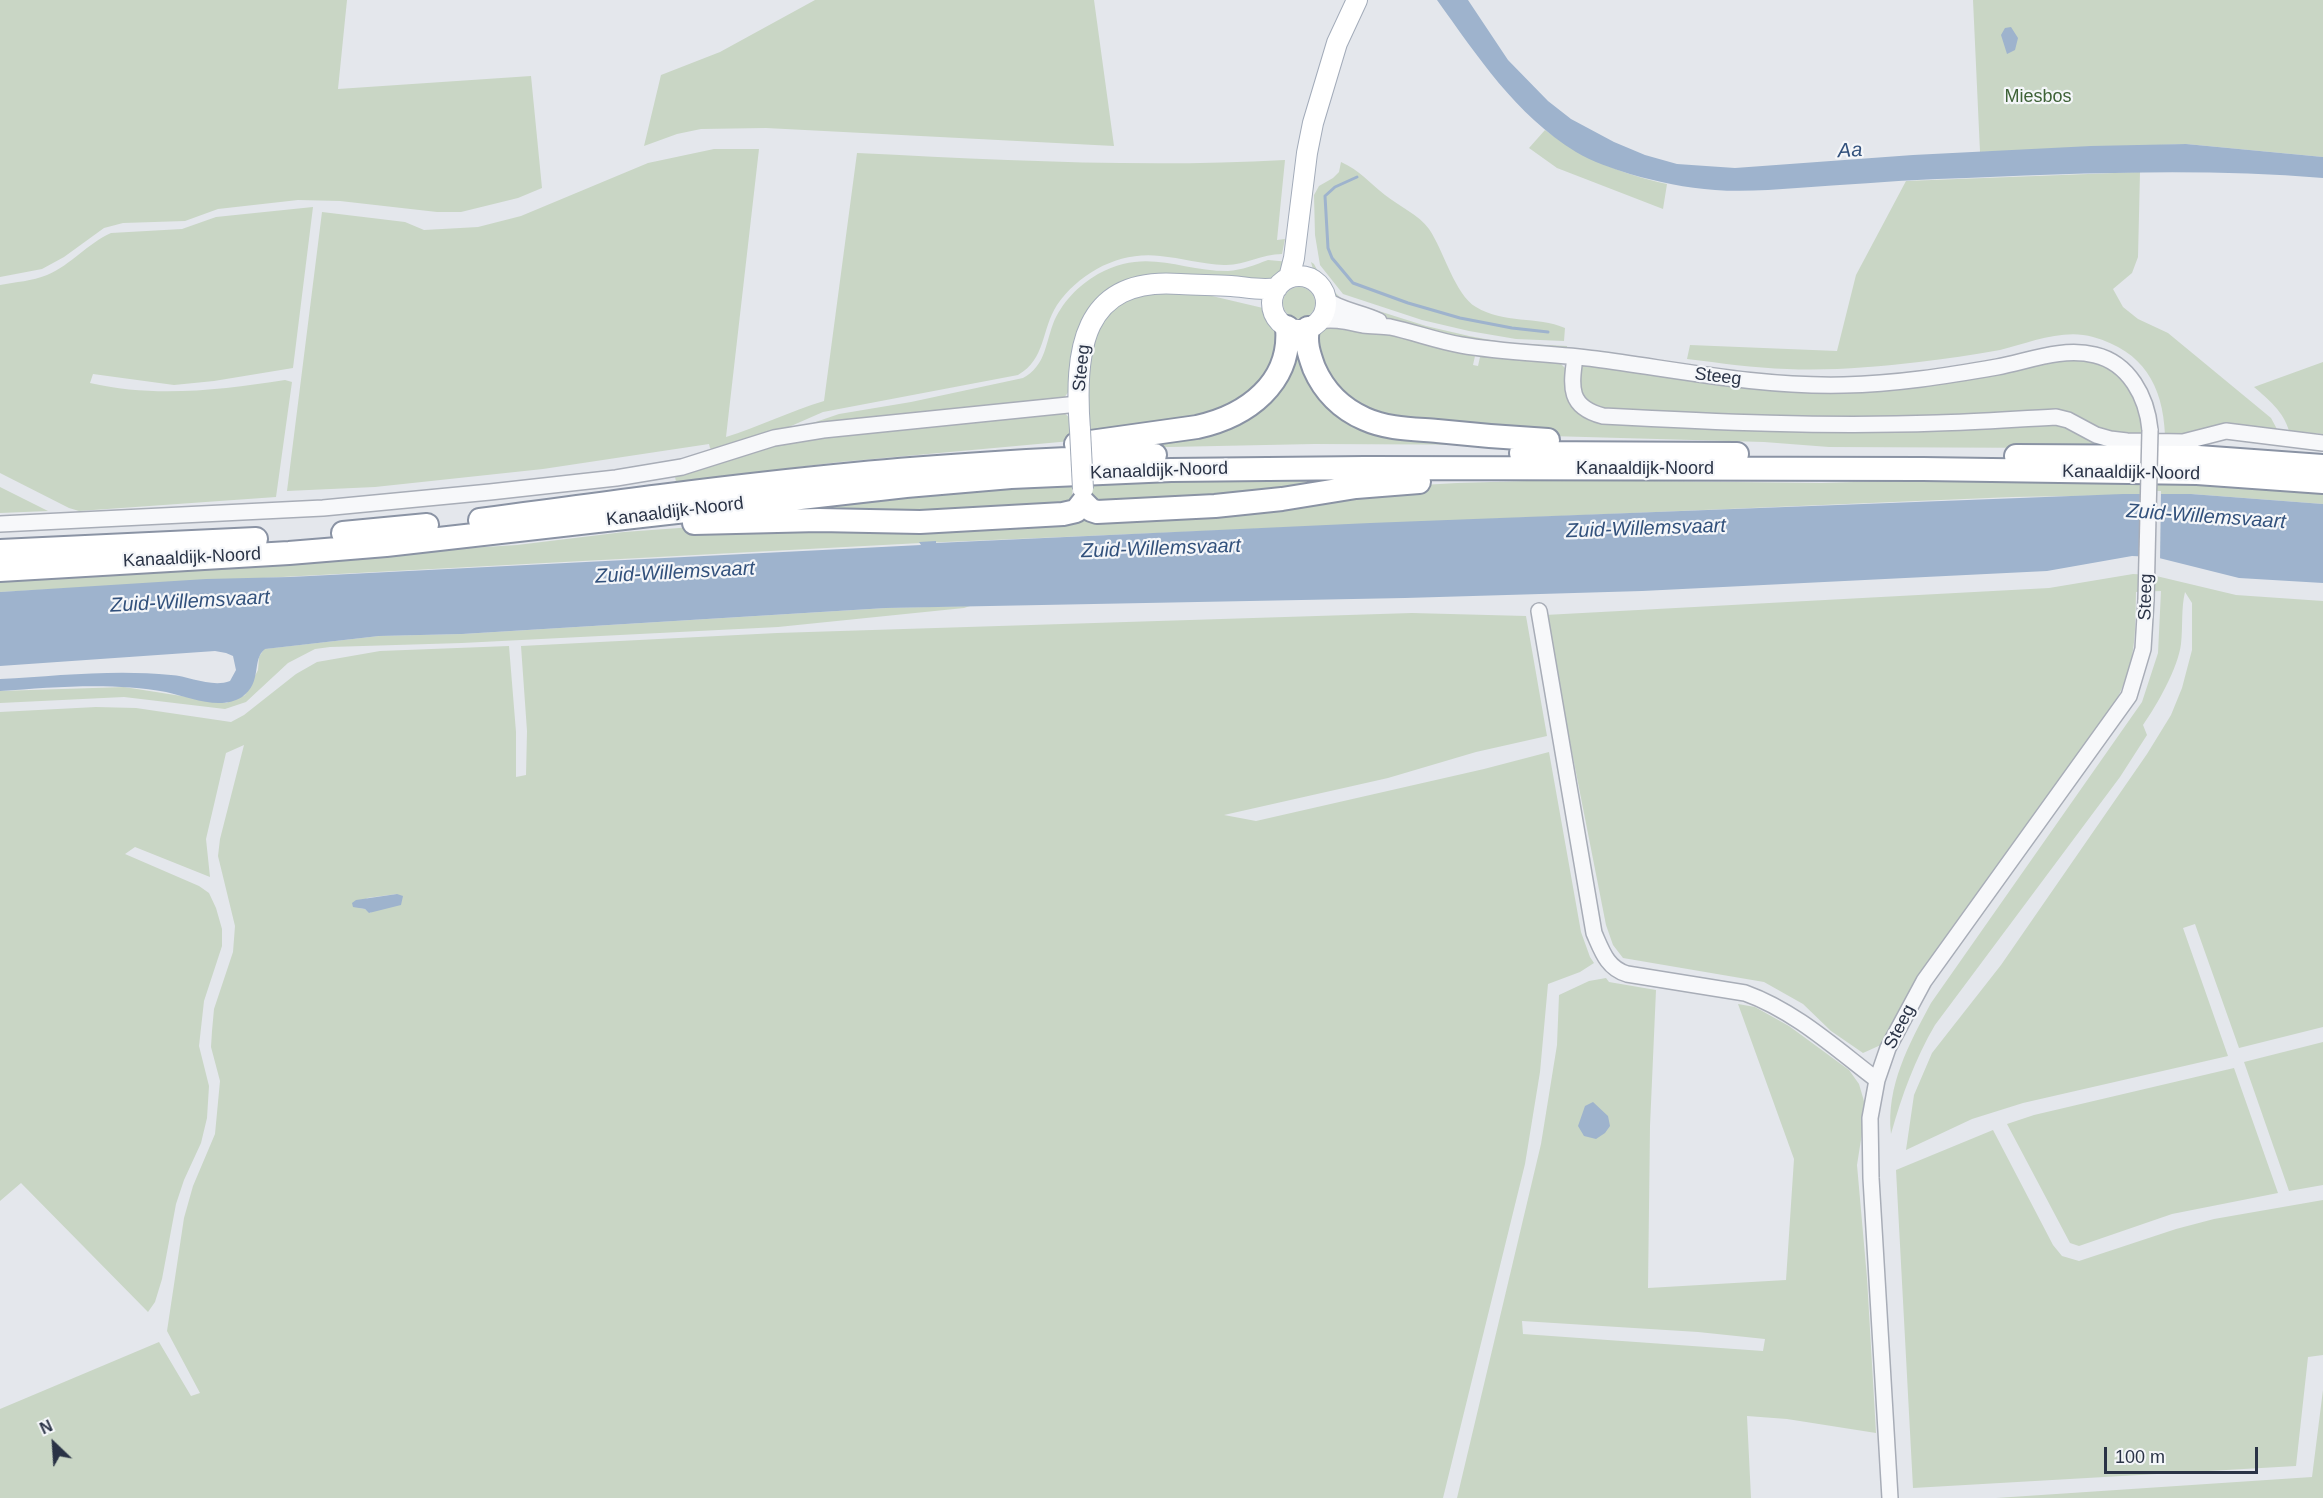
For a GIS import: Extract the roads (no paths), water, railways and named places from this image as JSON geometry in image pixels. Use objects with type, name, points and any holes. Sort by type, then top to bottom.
[{"type":"highway","points":[[1297,321],[1306,340],[1317,375],[1327,390],[1347,408],[1373,422],[1399,428],[1597,444],[1632,453]]},
{"type":"highway","points":[[944,466],[976,456],[1130,438],[1197,428],[1226,419],[1253,404],[1274,381],[1287,355],[1297,321]]},
{"type":"highway","name":"Kanaaldijk-Noord","points":[[0,551],[283,538],[454,523],[768,483],[944,466],[1167,454],[1632,453],[2198,457],[2323,466]]},
{"type":"highway","name":"Kanaaldijk-Noord","points":[[0,570],[322,550],[481,536],[770,500],[1011,477],[1171,470],[1263,468],[1923,470],[2180,473],[2323,482]]},
{"type":"highway","points":[[1083,496],[1091,510],[1106,512],[1215,506],[1406,482],[1529,477],[1585,469]]},
{"type":"highway","points":[[596,522],[819,520],[920,522],[1064,514],[1076,511],[1083,496]]},
{"type":"main road","points":[[1283,283],[1299,276],[1310,279],[1320,287],[1325,299],[1324,310],[1297,321],[1272,298],[1283,283],[1294,258],[1301,213],[1306,153],[1313,123],[1337,43],[1357,0]]},
{"type":"main road","points":[[1301,213],[1306,233],[1306,259],[1310,279]]},
{"type":"main road","name":"Steeg","points":[[1083,496],[1078,404],[1081,351],[1087,330],[1105,305],[1125,292],[1148,284],[1232,286],[1266,290],[1283,283]]},
{"type":"main road","name":"Steeg","points":[[1201,286],[1228,296],[1263,303],[1297,321]]},
{"type":"street","name":"Steeg","points":[[1325,299],[1335,306],[1368,316],[1389,327]]},
{"type":"street","name":"Steeg","points":[[1297,321],[1330,319],[1389,327],[1459,345],[1518,353],[1575,357],[1725,379],[1844,385],[1920,380],[2059,353],[2080,352],[2097,355],[2110,361],[2128,375],[2141,391],[2148,411],[2150,429],[2146,600],[2143,649],[2129,696],[1924,981],[1888,1048],[1877,1080],[1870,1118],[1870,1178],[1890,1498]]},
{"type":"street","name":"Kanaaldijk-Noord","points":[[1575,357],[1572,382],[1575,400],[1587,412],[1603,416],[1715,423],[1817,424],[1937,423],[2056,417],[2068,420],[2110,440],[2183,442],[2226,431],[2323,443]]},
{"type":"street","points":[[0,524],[323,508],[501,491],[616,478],[682,466],[774,438],[823,430],[1078,404]]},
{"type":"street","points":[[1539,611],[1594,933],[1606,958],[1618,971],[1627,974],[1745,993],[1763,1000],[1800,1021],[1877,1080]]},
{"type":"water","points":[[1437,0],[1468,0],[1508,60],[1548,101],[1571,119],[1614,142],[1645,155],[1677,164],[1735,168],[1913,155],[2091,146],[2186,144],[2323,157],[2323,178],[2178,172],[2034,175],[1746,191],[1704,189],[1651,180],[1595,162],[1554,137],[1534,120],[1499,83]]},
{"type":"water","points":[[2011,27],[2018,38],[2015,50],[2007,54],[2001,35],[2005,28]]},
{"type":"water","name":"Zuid-Willemsvaart","points":[[2123,494],[2191,494],[2323,504],[2323,583],[2239,578],[2155,557],[2132,556],[2047,571],[1642,591],[886,608],[462,634],[379,636],[265,649],[258,659],[255,678],[248,691],[242,697],[224,703],[204,702],[166,692],[125,687],[83,686],[0,691],[0,679],[150,673],[223,683],[230,681],[236,670],[233,656],[215,651],[0,666],[0,592],[206,579],[290,577],[921,545],[919,542],[936,541],[936,543],[1370,523]]},
{"type":"water","points":[[397,894],[403,896],[401,905],[369,913],[365,909],[353,907],[352,903],[356,900]]},
{"type":"water","points":[[1593,1102],[1608,1116],[1610,1126],[1596,1139],[1584,1136],[1578,1126],[1585,1106]]},
{"type":"waterway","points":[[1357,177],[1335,187],[1325,196],[1328,248],[1332,258],[1353,283],[1408,303],[1460,318],[1548,332]]},
{"type":"park label","name":"Miesbos","points":[[2038,97]]},
{"type":"water label","name":"Aa","points":[[1850,151]]}]
